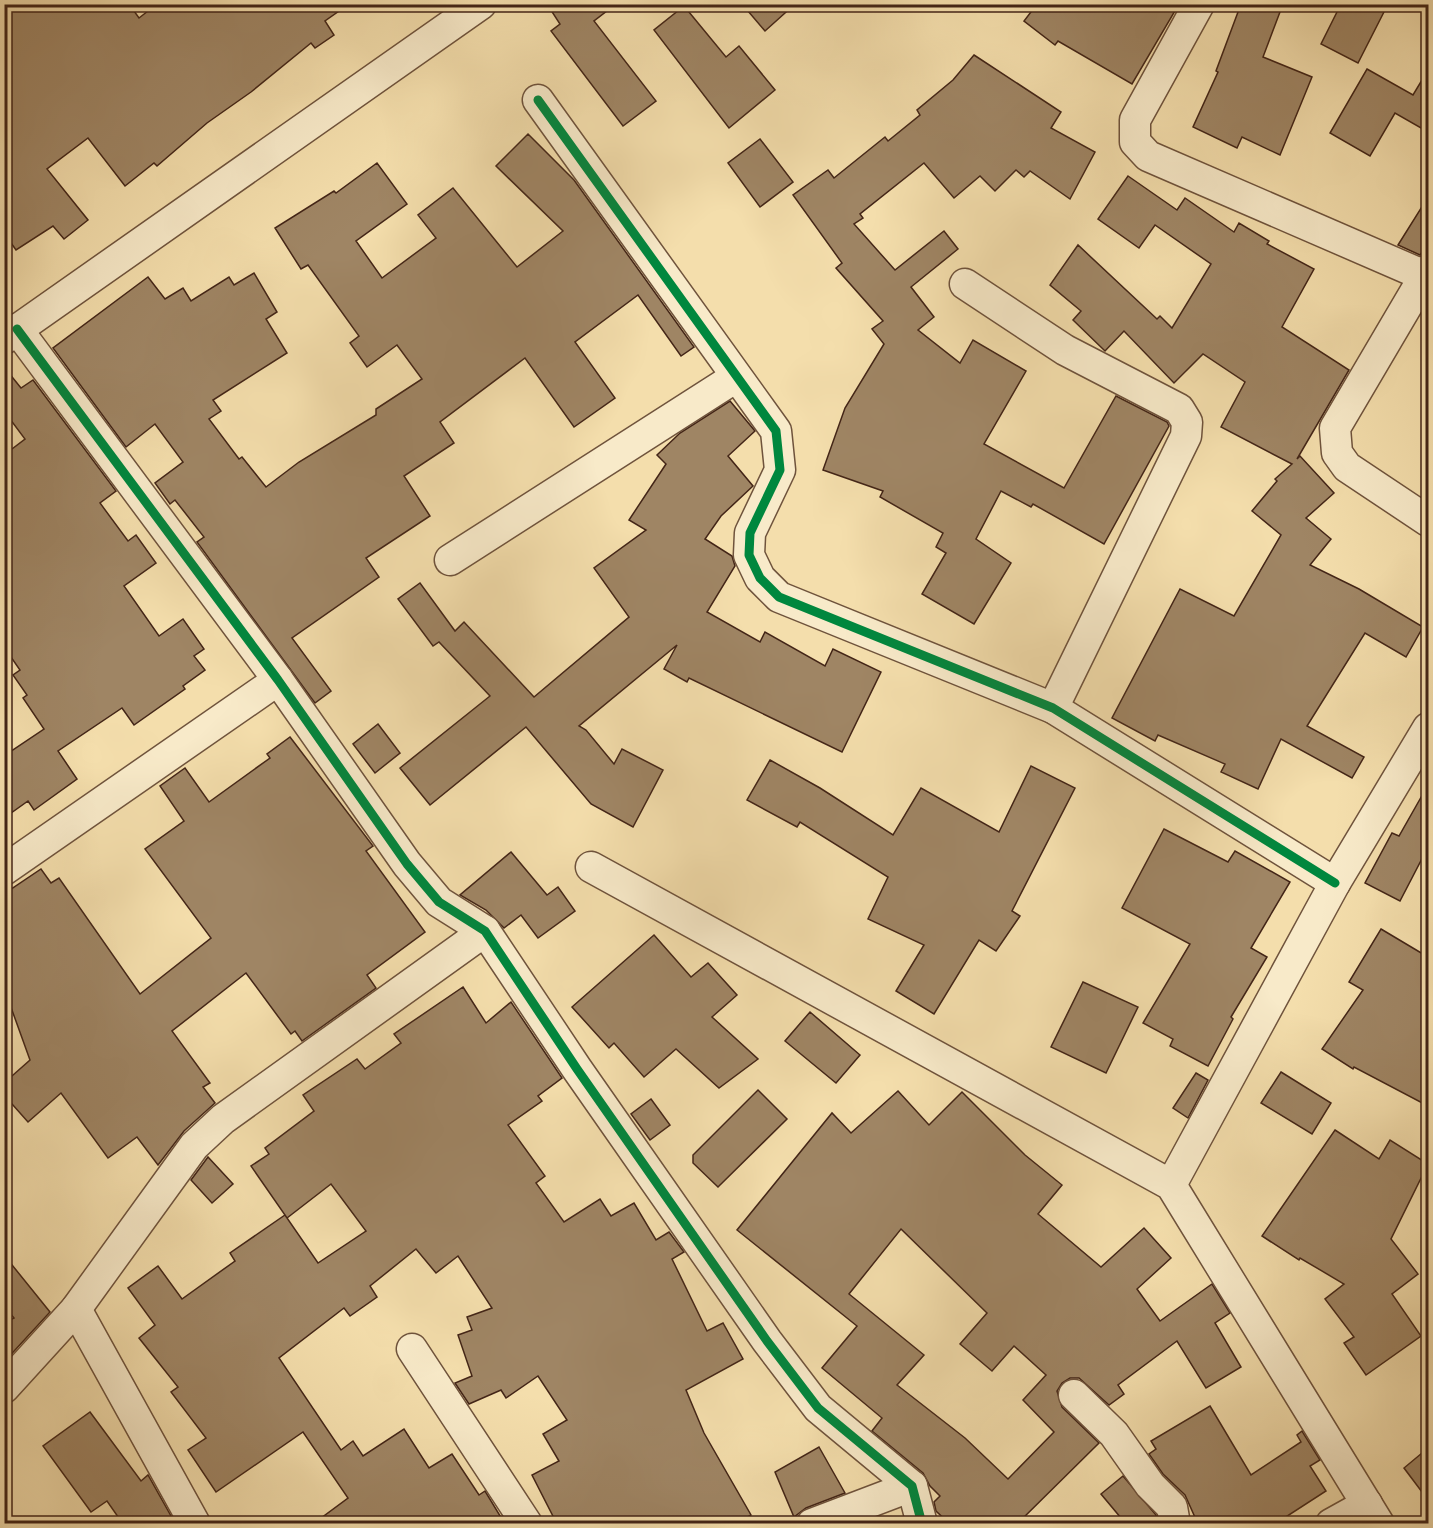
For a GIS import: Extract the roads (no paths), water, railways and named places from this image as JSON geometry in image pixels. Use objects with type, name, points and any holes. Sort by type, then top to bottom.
[{"type":"street","points":[[481,4],[11,334],[278,680],[407,864],[440,902],[485,931],[577,1069],[767,1341],[818,1408],[912,1485],[922,1524]]},
{"type":"street","points":[[1200,4],[1135,120],[1135,142],[1148,156],[1427,273],[1335,428],[1337,453],[1347,467],[1428,521]]},
{"type":"street","points":[[538,99],[776,431],[780,470],[750,533],[749,555],[766,584],[779,597],[1053,708],[1335,883]]},
{"type":"street","points":[[965,284],[1065,350],[1179,409],[1188,422],[1186,436],[1053,708]]},
{"type":"street","points":[[450,560],[736,377]]},
{"type":"street","points":[[4,870],[278,680]]},
{"type":"street","points":[[1171,1185],[1335,883],[1428,728]]},
{"type":"street","points":[[591,867],[1171,1185],[1373,1514],[1330,1524]]},
{"type":"street","points":[[4,1388],[76,1310],[194,1146],[224,1119],[485,931]]},
{"type":"street","points":[[76,1310],[195,1524]]},
{"type":"street","points":[[412,1350],[527,1524]]},
{"type":"street","points":[[1074,1395],[1114,1434],[1150,1485],[1172,1506],[1175,1524]]},
{"type":"street","points":[[812,1524],[912,1485]]}]
